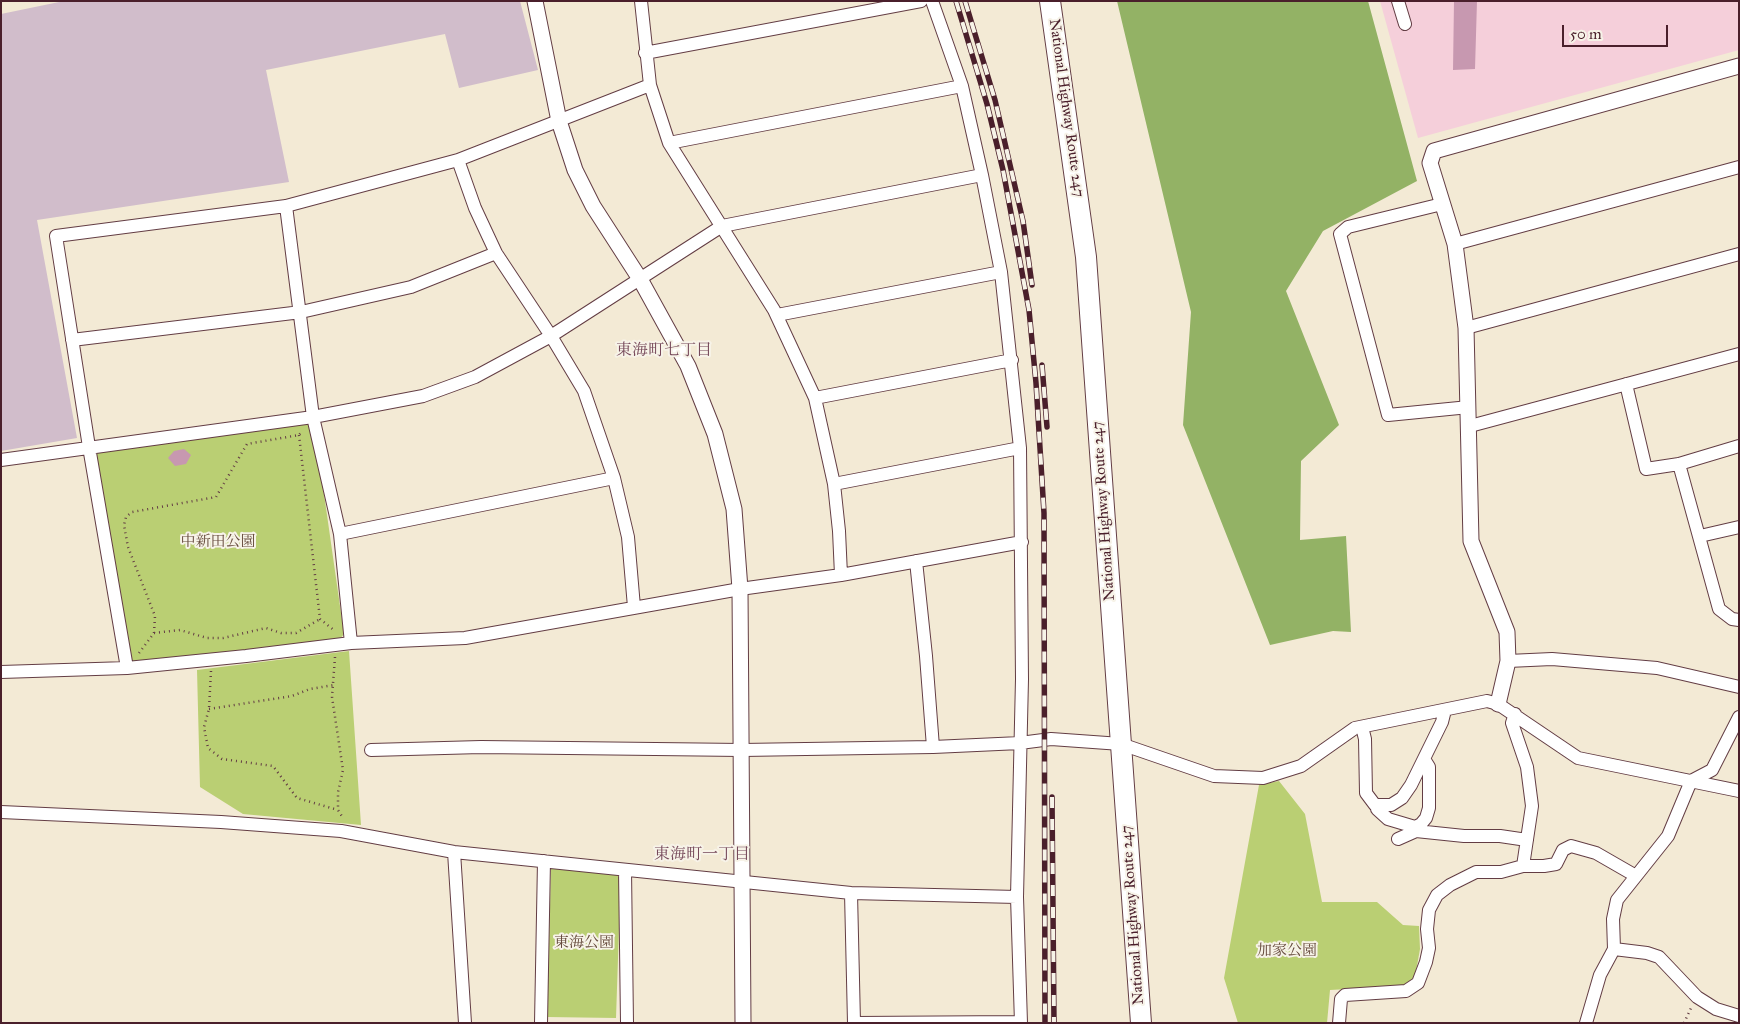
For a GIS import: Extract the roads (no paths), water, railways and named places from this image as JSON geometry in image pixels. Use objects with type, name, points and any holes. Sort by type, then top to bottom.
[{"type":"highway","name":"National Highway Route 247","points":[[1050,1],[1086,257],[1140,1023]]},
{"type":"street","points":[[536,1],[559,121],[575,170],[594,206],[640,279],[688,366],[715,434],[734,509],[740,589],[743,1023]]},
{"type":"street","points":[[641,1],[645,53],[650,85],[669,143],[777,315],[815,398],[834,484],[841,575]]},
{"type":"street","points":[[645,53],[921,1]]},
{"type":"street","points":[[851,893],[854,1023],[1021,1023],[1017,897],[1022,542],[1020,448],[1001,272],[982,174],[962,86],[932,1]]},
{"type":"street","points":[[1398,1],[1405,24]]},
{"type":"street","points":[[1498,704],[1508,661],[1508,632],[1471,541],[1470,426],[1466,328],[1455,244],[1430,163],[1434,151],[1739,66]]},
{"type":"street","points":[[127,668],[89,447],[56,236],[286,206],[458,160],[650,85]]},
{"type":"street","points":[[669,143],[962,86]]},
{"type":"street","points":[[458,160],[475,208],[496,253],[551,336],[584,391],[614,478],[628,537],[634,607]]},
{"type":"street","points":[[1455,244],[1739,167]]},
{"type":"street","points":[[1,460],[313,417],[423,396],[475,377],[551,336],[722,226],[982,174]]},
{"type":"street","points":[[1442,204],[1348,227],[1340,234],[1388,415],[1469,407]]},
{"type":"street","points":[[286,206],[313,417],[340,534],[351,643]]},
{"type":"street","points":[[72,340],[301,312],[411,287],[496,253]]},
{"type":"street","points":[[1466,328],[1739,254]]},
{"type":"street","points":[[777,315],[1001,272]]},
{"type":"street","points":[[1470,426],[1739,354]]},
{"type":"street","points":[[815,398],[1012,360]]},
{"type":"street","points":[[1626,384],[1646,469],[1679,464],[1739,446]]},
{"type":"street","points":[[834,484],[1020,448]]},
{"type":"street","points":[[1679,464],[1720,609],[1732,619],[1739,620]]},
{"type":"street","points":[[340,534],[614,478]]},
{"type":"street","points":[[1700,536],[1739,527]]},
{"type":"street","points":[[1,672],[127,668],[351,643],[465,638],[634,607],[740,589],[841,575],[1022,542]]},
{"type":"street","points":[[916,561],[933,747]]},
{"type":"street","points":[[1508,661],[1552,659],[1657,668],[1739,687]]},
{"type":"street","points":[[371,750],[481,747],[742,750],[933,747],[1020,743],[1051,739],[1121,744],[1214,776],[1263,778],[1301,766],[1348,733],[1362,727],[1487,701],[1498,704],[1515,714],[1578,758],[1739,791]]},
{"type":"street","points":[[1362,727],[1365,739],[1366,793],[1370,801],[1377,805],[1391,805],[1402,798],[1411,785],[1445,716],[1445,710]]},
{"type":"street","points":[[1515,714],[1512,723],[1527,767],[1531,789],[1532,806],[1524,866]]},
{"type":"street","points":[[1586,1023],[1600,975],[1614,950],[1613,919],[1617,900],[1668,836],[1678,807],[1691,781],[1712,770],[1739,717]]},
{"type":"street","points":[[1398,839],[1415,829],[1426,818],[1429,808],[1429,767],[1424,759]]},
{"type":"street","points":[[1377,805],[1377,809],[1388,819],[1415,829],[1528,840]]},
{"type":"street","points":[[1,812],[222,822],[341,831],[454,852],[851,893],[1017,897]]},
{"type":"street","points":[[1338,1023],[1341,999],[1345,995],[1406,990],[1418,984],[1429,948],[1427,929],[1429,910],[1437,895],[1450,885],[1476,872],[1501,872],[1524,866],[1556,864],[1563,850],[1577,846],[1596,853],[1636,876]]},
{"type":"street","points":[[454,852],[466,1023]]},
{"type":"street","points":[[541,1023],[544,861]]},
{"type":"street","points":[[625,870],[627,1023]]},
{"type":"street","points":[[1614,950],[1647,953],[1659,957],[1697,998],[1716,1009],[1739,1016]]},
{"type":"railway","points":[[956,1],[987,104],[1003,170],[1029,310],[1036,383],[1044,513],[1045,1023]]},
{"type":"railway","points":[[965,1],[995,100],[1023,221],[1032,285]]},
{"type":"railway","points":[[1042,365],[1047,427]]},
{"type":"railway","points":[[1052,797],[1054,1023]]},
{"type":"district","name":"東海町七丁目","points":[[664,351]]},
{"type":"district","name":"東海町一丁目","points":[[702,855]]},
{"type":"park label","name":"中新田公園","points":[[218,542]]},
{"type":"park label","name":"東海公園","points":[[584,943]]},
{"type":"park label","name":"加家公園","points":[[1287,951]]}]
